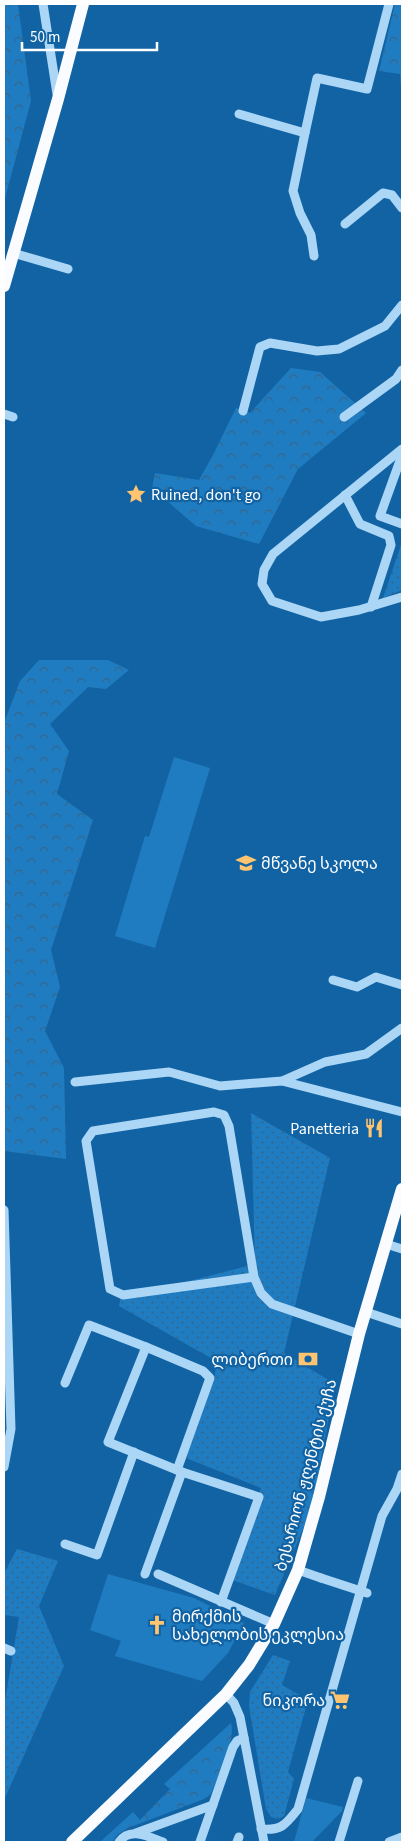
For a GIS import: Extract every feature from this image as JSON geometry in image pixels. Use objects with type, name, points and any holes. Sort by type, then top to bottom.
[{"type":"main road","points":[[4,286],[58,99],[83,4]]},
{"type":"main road","name":"ბესარიონ ჟღენტის ქუჩა","points":[[72,1842],[226,1694],[249,1665],[274,1624],[298,1570],[319,1497],[359,1334],[402,1189]]},
{"type":"street","points":[[43,4],[58,99]]},
{"type":"street","points":[[314,256],[311,235],[300,214],[293,191],[318,78],[367,89],[389,4]]},
{"type":"street","points":[[239,114],[305,133]]},
{"type":"street","points":[[345,224],[383,193],[392,195],[402,208]]},
{"type":"street","points":[[13,253],[68,269]]},
{"type":"street","points":[[243,411],[260,347],[270,343],[316,351],[339,349],[385,326],[402,304]]},
{"type":"street","points":[[344,417],[396,379],[402,370]]},
{"type":"street","points":[[4,414],[13,417]]},
{"type":"street","points":[[402,449],[273,554],[264,570],[262,584],[272,600],[321,616],[371,607],[402,597]]},
{"type":"street","points":[[402,455],[380,516],[402,524]]},
{"type":"street","points":[[345,495],[360,524],[389,536],[392,545],[371,607]]},
{"type":"street","points":[[333,980],[358,987],[376,977],[402,985]]},
{"type":"street","points":[[282,1081],[325,1062],[366,1054],[402,1028]]},
{"type":"street","points":[[75,1082],[169,1072],[220,1086],[282,1081],[402,1112]]},
{"type":"street","points":[[254,1277],[123,1295],[110,1289],[86,1141],[93,1131],[214,1112],[224,1115],[229,1126],[254,1277],[261,1293],[272,1304],[359,1334]]},
{"type":"street","points":[[4,1210],[12,1429],[4,1467]]},
{"type":"street","points":[[386,1244],[402,1249]]},
{"type":"street","points":[[366,1312],[402,1324]]},
{"type":"street","points":[[65,1383],[89,1325],[204,1371],[210,1378],[145,1574]]},
{"type":"street","points":[[146,1347],[108,1442],[179,1471],[259,1497],[222,1602]]},
{"type":"street","points":[[65,1544],[97,1554],[134,1452]]},
{"type":"street","points":[[261,1829],[272,1830],[286,1825],[298,1809],[382,1516],[397,1489],[402,1474]]},
{"type":"street","points":[[298,1570],[367,1593]]},
{"type":"street","points":[[158,1574],[274,1624]]},
{"type":"street","points":[[226,1694],[234,1703],[240,1717],[264,1842]]},
{"type":"street","points":[[200,1842],[234,1747],[237,1741],[244,1738]]},
{"type":"street","points":[[340,1842],[358,1781]]},
{"type":"street","points":[[119,1842],[127,1835],[214,1805]]},
{"type":"street","points":[[136,1833],[163,1842]]},
{"type":"street","points":[[389,1842],[402,1837]]},
{"type":"green space","points":[[4,4],[18,4],[31,101],[4,202]]},
{"type":"green space","points":[[395,4],[402,4],[402,99],[400,74],[379,71]]},
{"type":"green space","points":[[291,368],[320,372],[366,413],[298,469],[259,544],[196,526],[152,488],[155,473],[199,480],[236,408],[250,413]]},
{"type":"green space","points":[[402,542],[402,590],[383,598]]},
{"type":"green space","points":[[39,660],[108,660],[129,670],[106,689],[88,687],[50,724],[69,751],[57,794],[93,820],[51,950],[60,987],[45,1031],[64,1068],[66,1159],[4,1151],[4,723],[20,681]]},
{"type":"green space","points":[[174,757],[210,768],[155,948],[115,936],[145,836],[149,837]]},
{"type":"green space","points":[[251,1113],[330,1158],[284,1353],[335,1384],[312,1508],[275,1595],[232,1580],[261,1488],[186,1458],[215,1377],[216,1361],[119,1306],[121,1295],[158,1289],[255,1264]]},
{"type":"green space","points":[[17,1549],[58,1561],[39,1606],[64,1666],[4,1800],[4,1707],[19,1617],[4,1615],[4,1573]]},
{"type":"green space","points":[[108,1574],[194,1598],[244,1623],[228,1653],[202,1681],[115,1656],[121,1641],[90,1630]]},
{"type":"green space","points":[[273,1655],[290,1661],[282,1685],[303,1697],[306,1707],[288,1772],[294,1779],[284,1816],[278,1819],[271,1817],[266,1809],[249,1706],[250,1692]]},
{"type":"green space","points":[[231,1723],[232,1730],[229,1749],[211,1794],[204,1799],[128,1828],[118,1834],[112,1842],[100,1842],[133,1812],[140,1820],[170,1789],[164,1784]]},
{"type":"green space","points":[[306,1798],[343,1807],[342,1811],[312,1842],[294,1842]]},
{"type":"place","name":"Ruined, don't go","points":[[136,494]]},
{"type":"place","name":"მწვანე სკოლა","points":[[246,863]]},
{"type":"place","name":"Panetteria","points":[[374,1128]]},
{"type":"place","name":"ლიბერთი","points":[[308,1359]]},
{"type":"place","name":"მირქმის სახელობის ეკლესია","points":[[157,1625]]},
{"type":"place","name":"ნიკორა","points":[[340,1700]]}]
